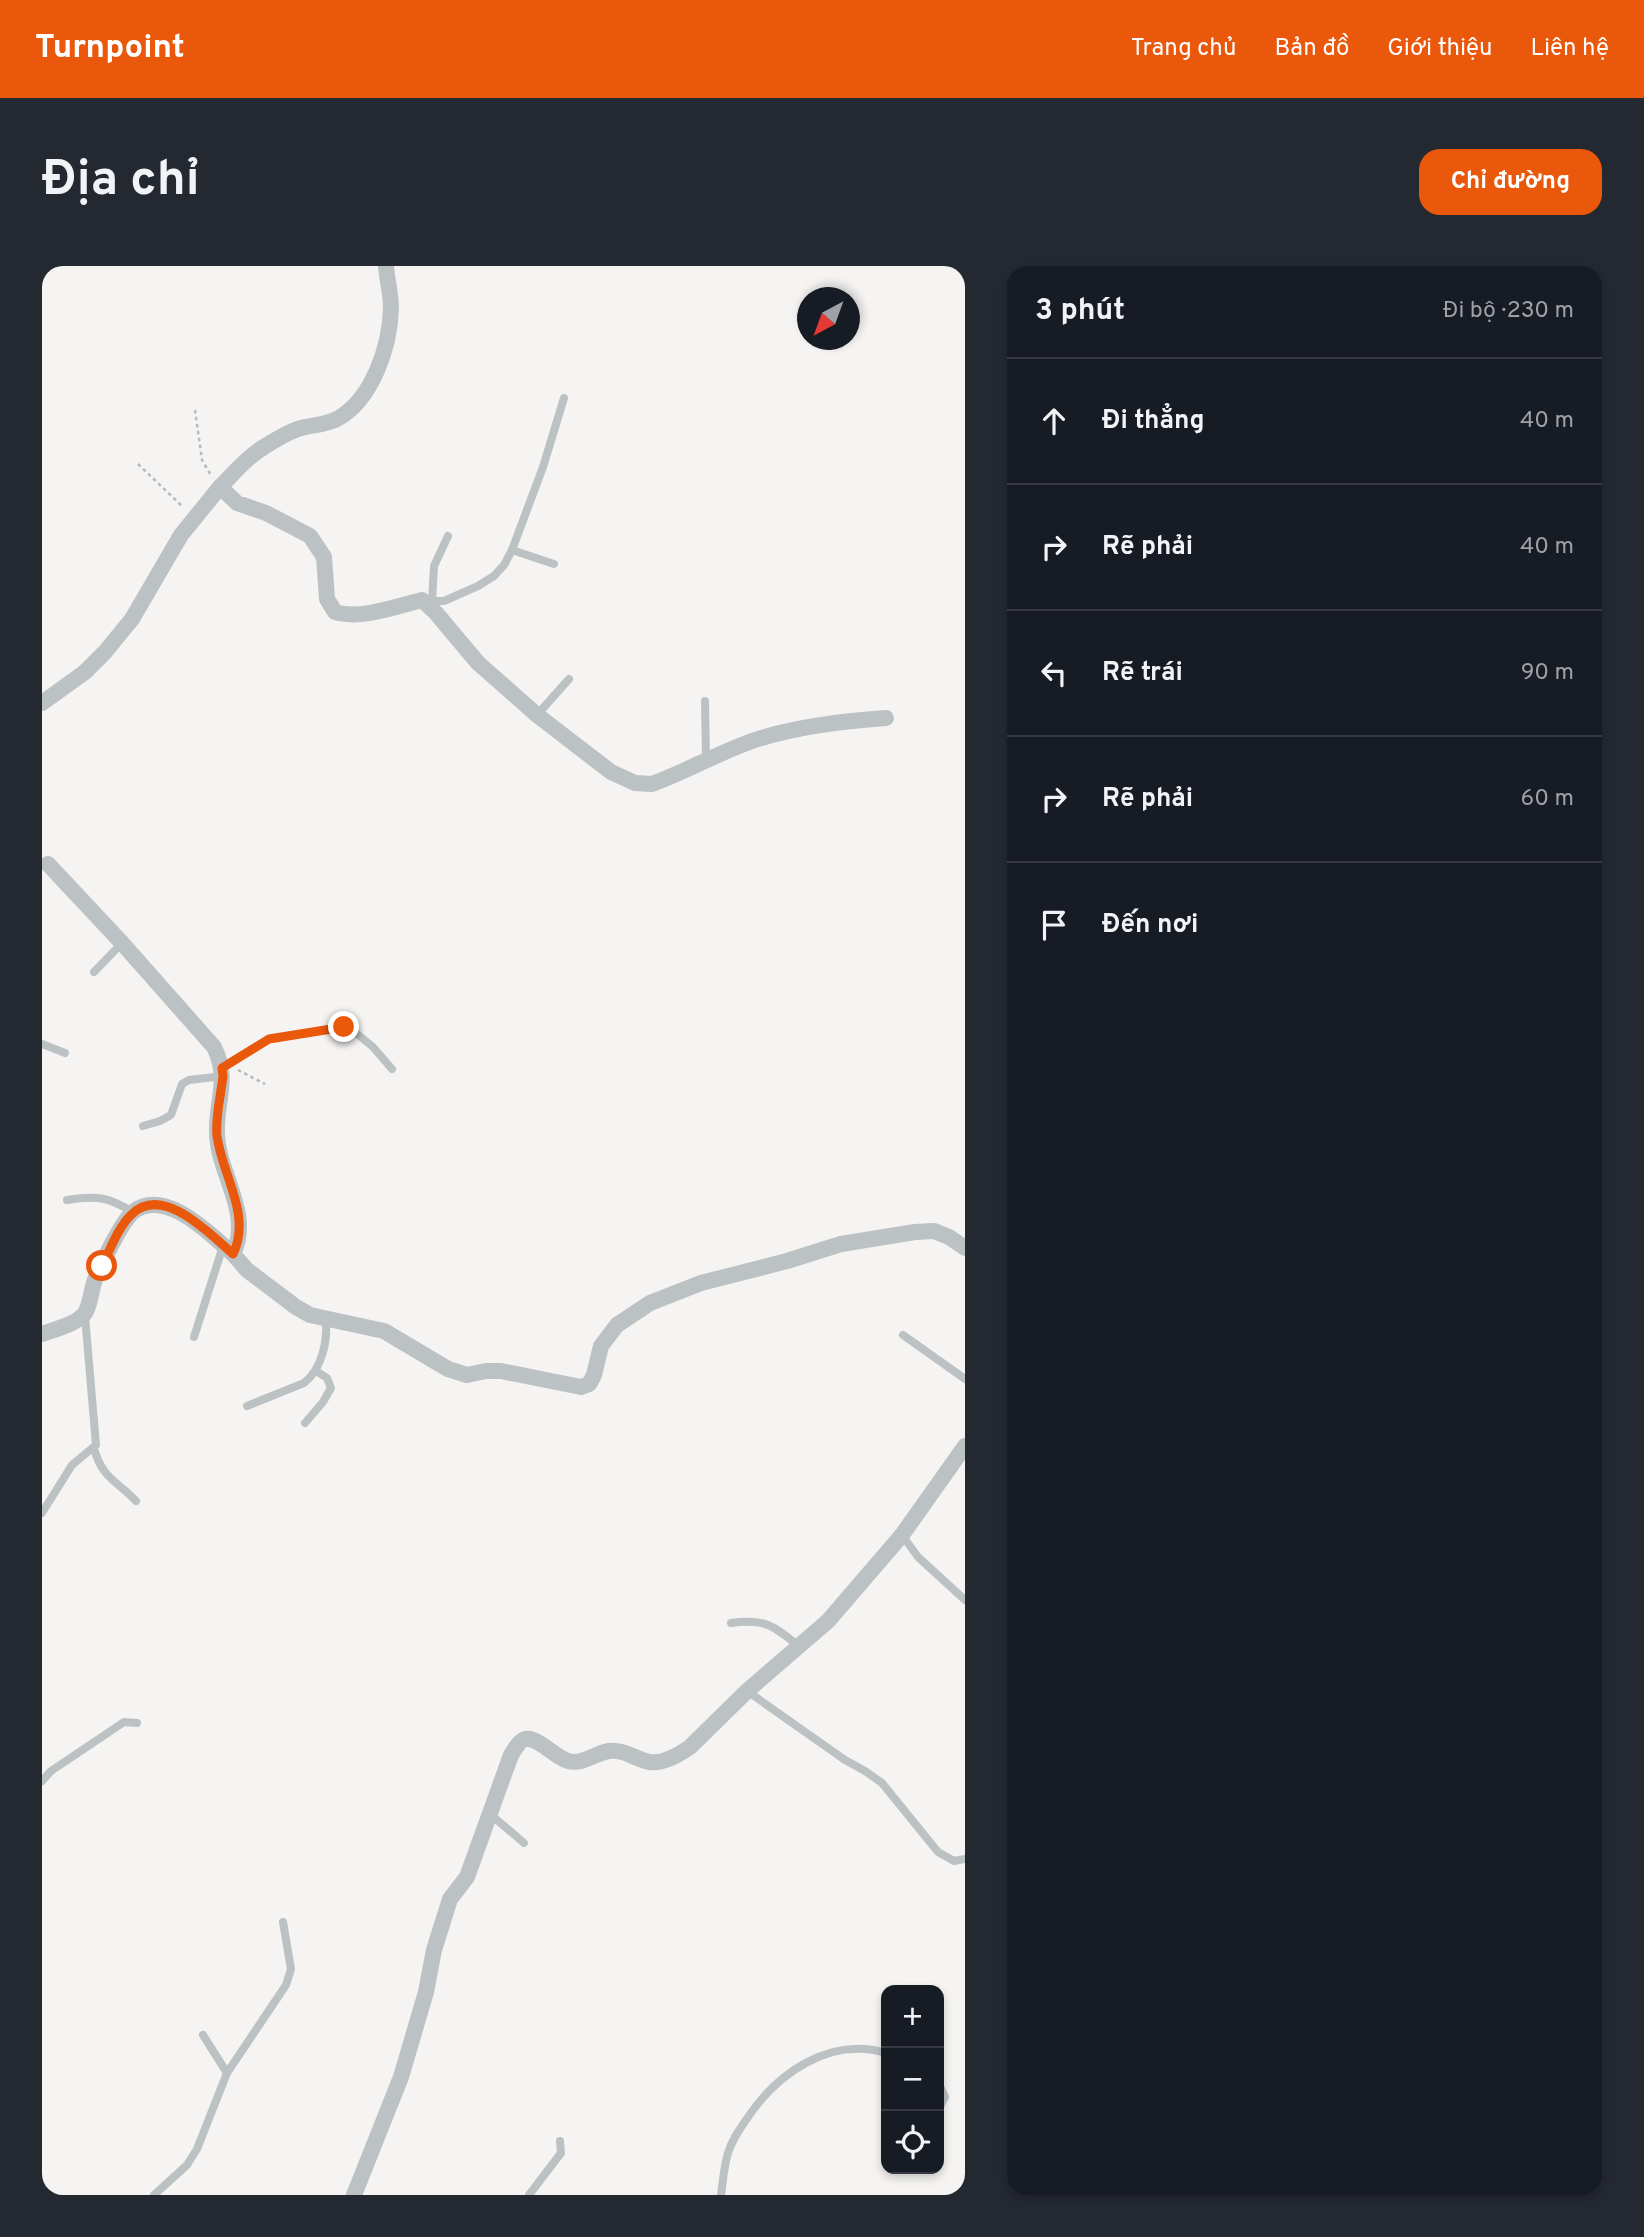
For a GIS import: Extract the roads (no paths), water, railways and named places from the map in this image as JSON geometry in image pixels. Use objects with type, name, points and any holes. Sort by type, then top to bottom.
[{"type":"street","points":[[42,703],[85,672],[105,652],[132,619],[181,535],[248,457],[299,429],[334,421],[356,405],[381,359],[387,337],[391,307],[386,266]]},
{"type":"street","points":[[220,487],[237,503],[266,513],[310,536],[324,557],[327,599],[335,612],[344,616],[356,615],[427,601],[478,663],[537,715],[611,772],[635,783],[652,784],[757,740],[810,726],[886,718]]},
{"type":"street","points":[[44,865],[122,943],[214,1047],[225,1068],[216,1134],[237,1207],[238,1238],[228,1250]]},
{"type":"street","points":[[42,1334],[67,1325],[85,1313],[95,1279],[125,1222],[133,1212],[154,1204],[180,1212],[228,1250],[247,1270],[310,1315],[384,1331],[448,1369],[467,1375],[501,1371],[581,1387],[589,1384],[601,1346],[617,1325],[650,1303],[701,1283],[841,1244],[915,1232],[934,1231],[965,1248]]},
{"type":"street","points":[[354,2195],[401,2077],[450,1899],[467,1877],[511,1755],[525,1739],[574,1762],[612,1751],[622,1751],[650,1762],[680,1754],[836,1612],[902,1535],[965,1446]]},
{"type":"lane","points":[[448,536],[434,566],[427,601],[443,601],[478,586],[494,576],[512,550],[543,467],[564,398]]},
{"type":"lane","points":[[512,550],[554,564]]},
{"type":"lane","points":[[537,715],[569,679]]},
{"type":"lane","points":[[705,701],[706,760]]},
{"type":"lane","points":[[94,972],[122,943]]},
{"type":"lane","points":[[143,1126],[171,1115],[182,1084],[225,1068],[269,1039],[344,1027],[373,1047],[392,1069]]},
{"type":"lane","points":[[42,1044],[65,1053]]},
{"type":"lane","points":[[68,1200],[89,1197],[111,1199],[133,1212]]},
{"type":"lane","points":[[194,1337],[228,1250]]},
{"type":"lane","points":[[42,1513],[72,1465],[94,1449],[97,1441],[85,1313]]},
{"type":"lane","points":[[247,1406],[304,1383],[316,1371],[325,1338],[325,1317]]},
{"type":"lane","points":[[903,1335],[965,1379]]},
{"type":"lane","points":[[305,1423],[331,1388],[327,1378],[316,1371]]},
{"type":"lane","points":[[94,1449],[99,1466],[105,1474],[136,1500]]},
{"type":"lane","points":[[902,1535],[918,1557],[965,1601]]},
{"type":"lane","points":[[731,1623],[751,1620],[770,1624],[800,1647]]},
{"type":"lane","points":[[747,1691],[882,1783],[937,1852],[954,1861],[965,1858]]},
{"type":"lane","points":[[42,1781],[51,1771],[124,1722],[137,1723]]},
{"type":"lane","points":[[490,1814],[524,1843]]},
{"type":"lane","points":[[154,2195],[187,2165],[197,2149],[227,2073],[286,1985],[291,1969],[283,1922]]},
{"type":"lane","points":[[203,2035],[227,2073]]},
{"type":"lane","points":[[721,2195],[728,2153],[734,2138],[767,2091],[792,2069],[822,2054],[848,2050],[881,2052]]},
{"type":"lane","points":[[528,2195],[561,2153],[560,2141]]}]
